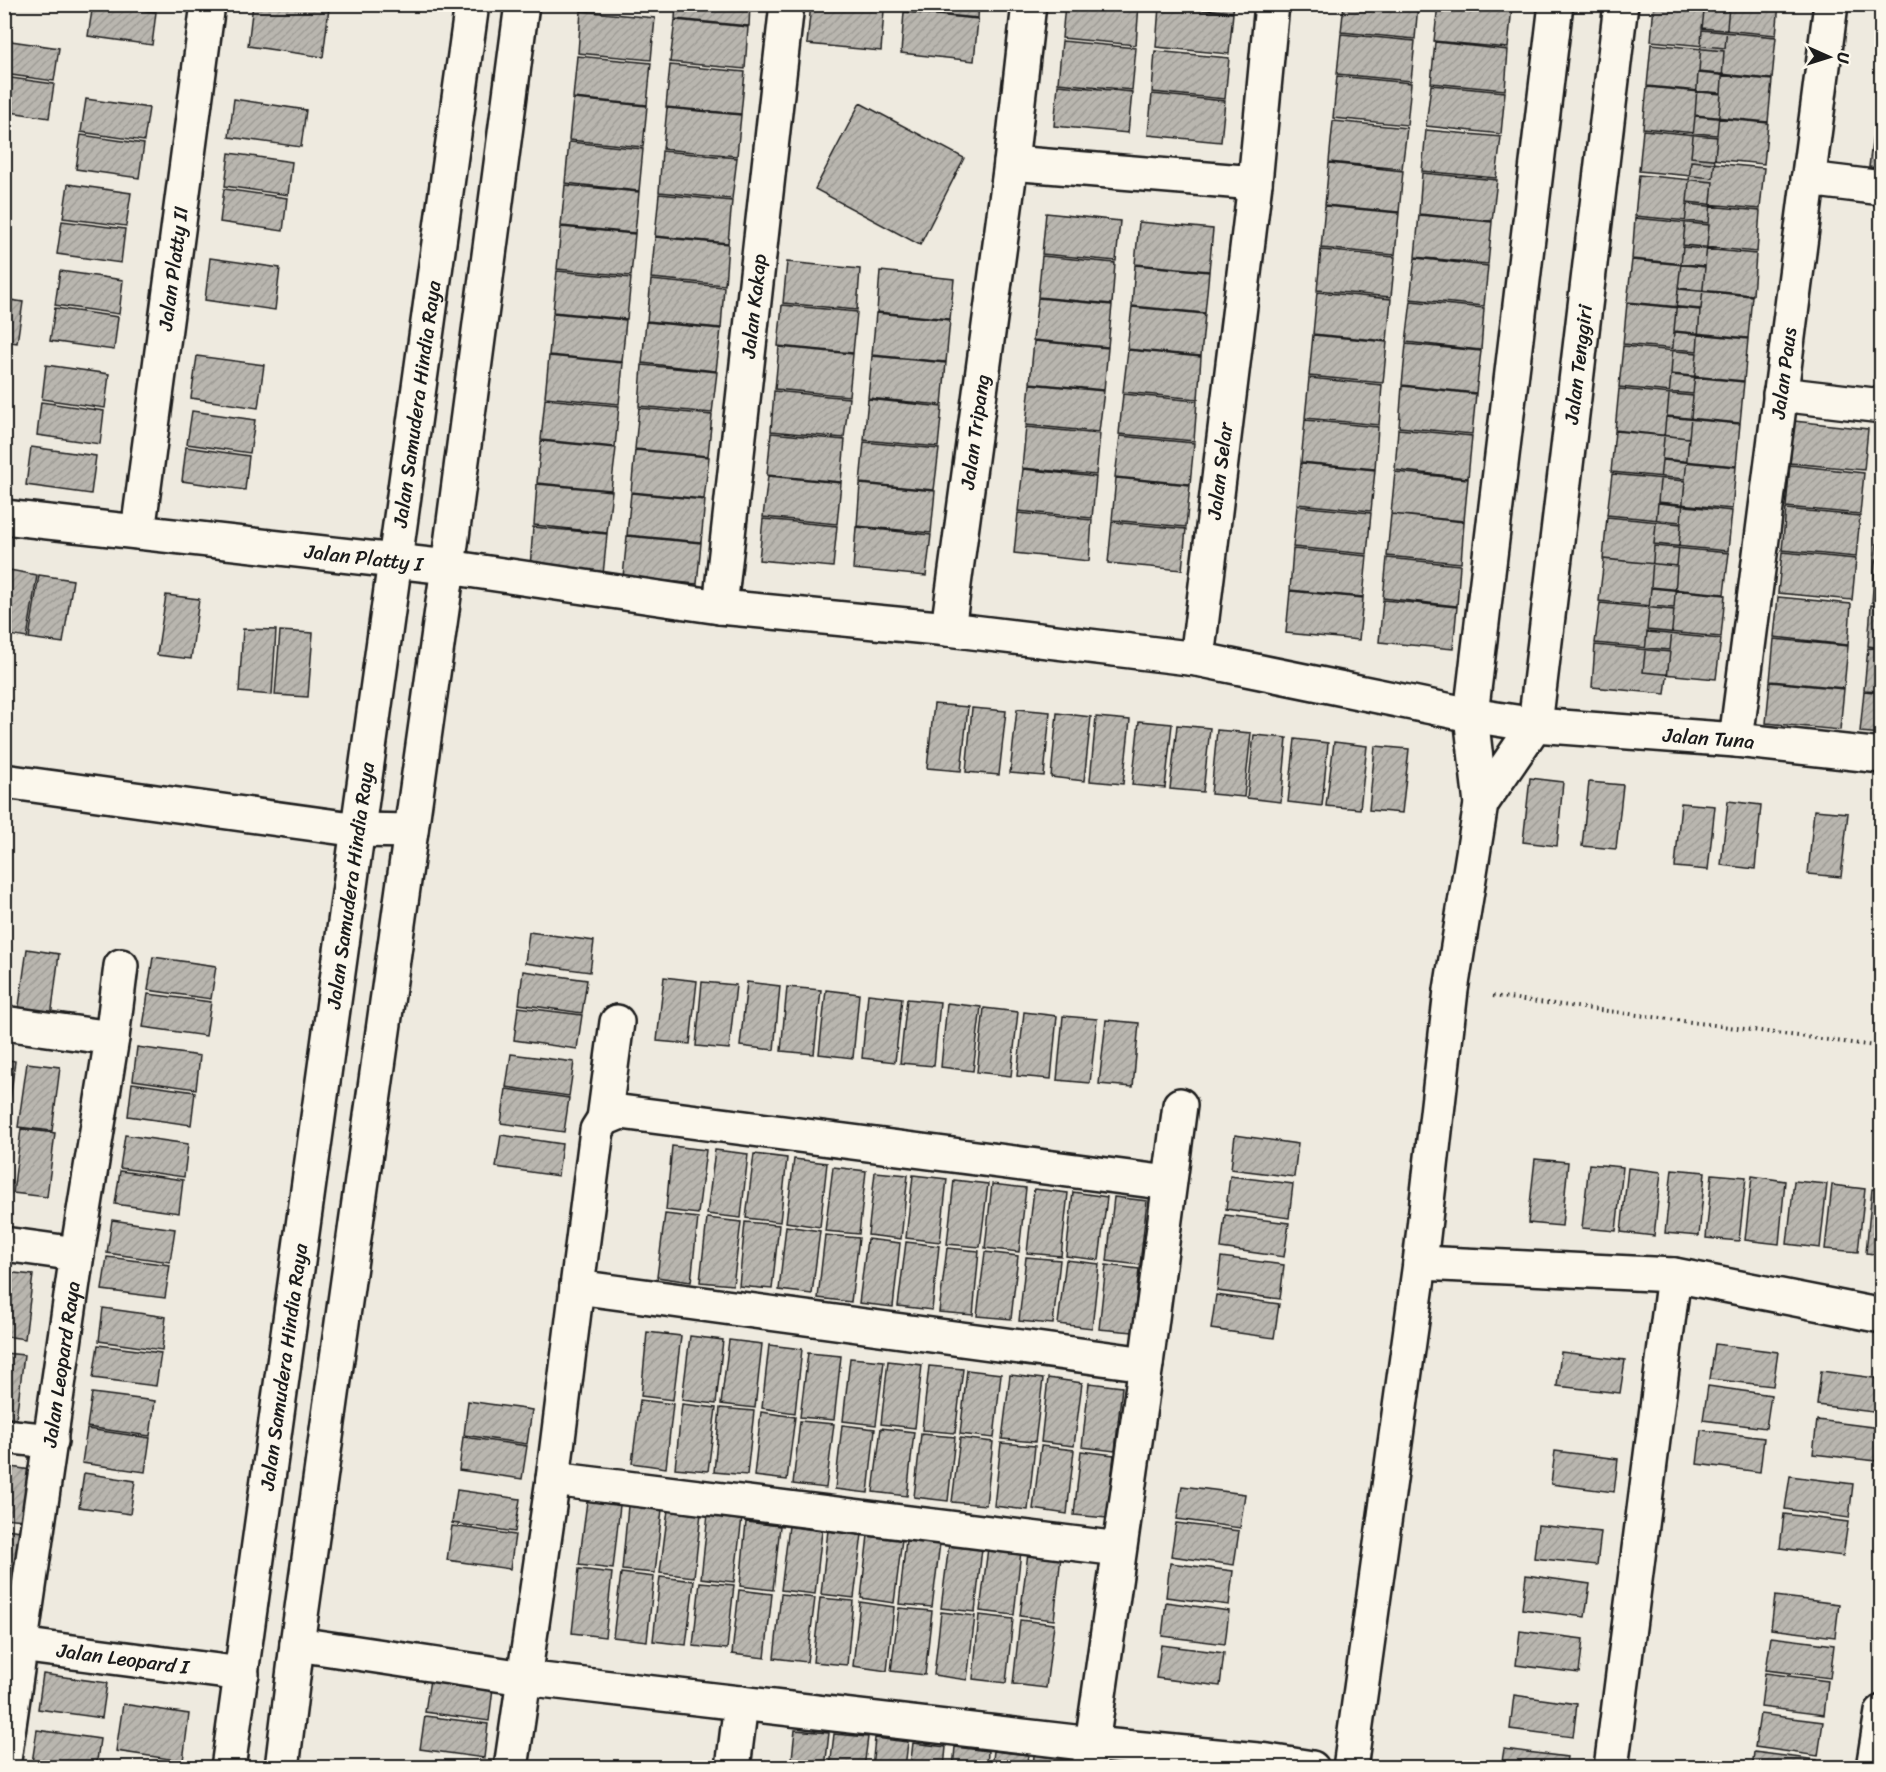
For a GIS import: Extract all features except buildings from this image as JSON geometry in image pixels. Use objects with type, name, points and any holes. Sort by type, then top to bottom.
[{"type":"street","name":"Jalan Platty II","points":[[138,532],[208,4]]},
{"type":"street","name":"Jalan Samudera Hindia Raya","points":[[228,1767],[348,914],[472,4]]},
{"type":"street","points":[[282,1767],[297,1644],[448,567],[522,4]]},
{"type":"street","name":"Jalan Kakap","points":[[720,607],[787,4]]},
{"type":"street","name":"Jalan Tripang","points":[[948,630],[1011,163],[1029,4]]},
{"type":"street","name":"Jalan Selar","points":[[1197,659],[1256,183],[1272,4]]},
{"type":"street","points":[[1350,1767],[1420,1263],[1451,990],[1481,804],[1471,715],[1556,4]]},
{"type":"street","name":"Jalan Tenggiri","points":[[1535,725],[1621,4]]},
{"type":"street","name":"Jalan Paus","points":[[1736,740],[1831,4]]},
{"type":"street","points":[[1011,163],[1256,183]]},
{"type":"street","points":[[1808,179],[1881,188]]},
{"type":"street","points":[[1780,394],[1881,406]]},
{"type":"street","name":"Jalan Platty I","points":[[4,518],[448,567],[720,607]]},
{"type":"street","points":[[720,607],[948,630],[1197,659],[1471,715]]},
{"type":"street","name":"Jalan Tuna","points":[[1471,715],[1535,725],[1736,740],[1881,756]]},
{"type":"street","points":[[1481,804],[1535,725]]},
{"type":"street","points":[[4,780],[359,830],[411,831]]},
{"type":"street","points":[[348,914],[399,920]]},
{"type":"street","name":"Jalan Leopard Raya","points":[[4,1760],[13,1644],[51,1441],[121,966]]},
{"type":"street","points":[[511,1767],[553,1479],[597,1130],[604,1119],[617,1022]]},
{"type":"street","points":[[4,1023],[112,1038]]},
{"type":"street","points":[[1090,1756],[1180,1105]]},
{"type":"street","points":[[604,1119],[621,1112],[630,1113],[1168,1183]]},
{"type":"street","points":[[4,1244],[77,1254]]},
{"type":"street","points":[[1420,1263],[1674,1275],[1881,1316]]},
{"type":"street","points":[[1611,1767],[1674,1275]]},
{"type":"street","points":[[577,1287],[1146,1364]]},
{"type":"street","points":[[4,1436],[51,1441]]},
{"type":"street","points":[[553,1479],[1119,1549]]},
{"type":"street","name":"Jalan Leopard I","points":[[13,1644],[242,1674]]},
{"type":"street","points":[[297,1644],[524,1678],[741,1703],[1090,1756],[1268,1761],[1312,1767]]},
{"type":"street","points":[[733,1767],[741,1703]]},
{"type":"street","points":[[1873,1767],[1881,1712]]},
{"type":"path","points":[[1451,990],[1881,1047]]}]
